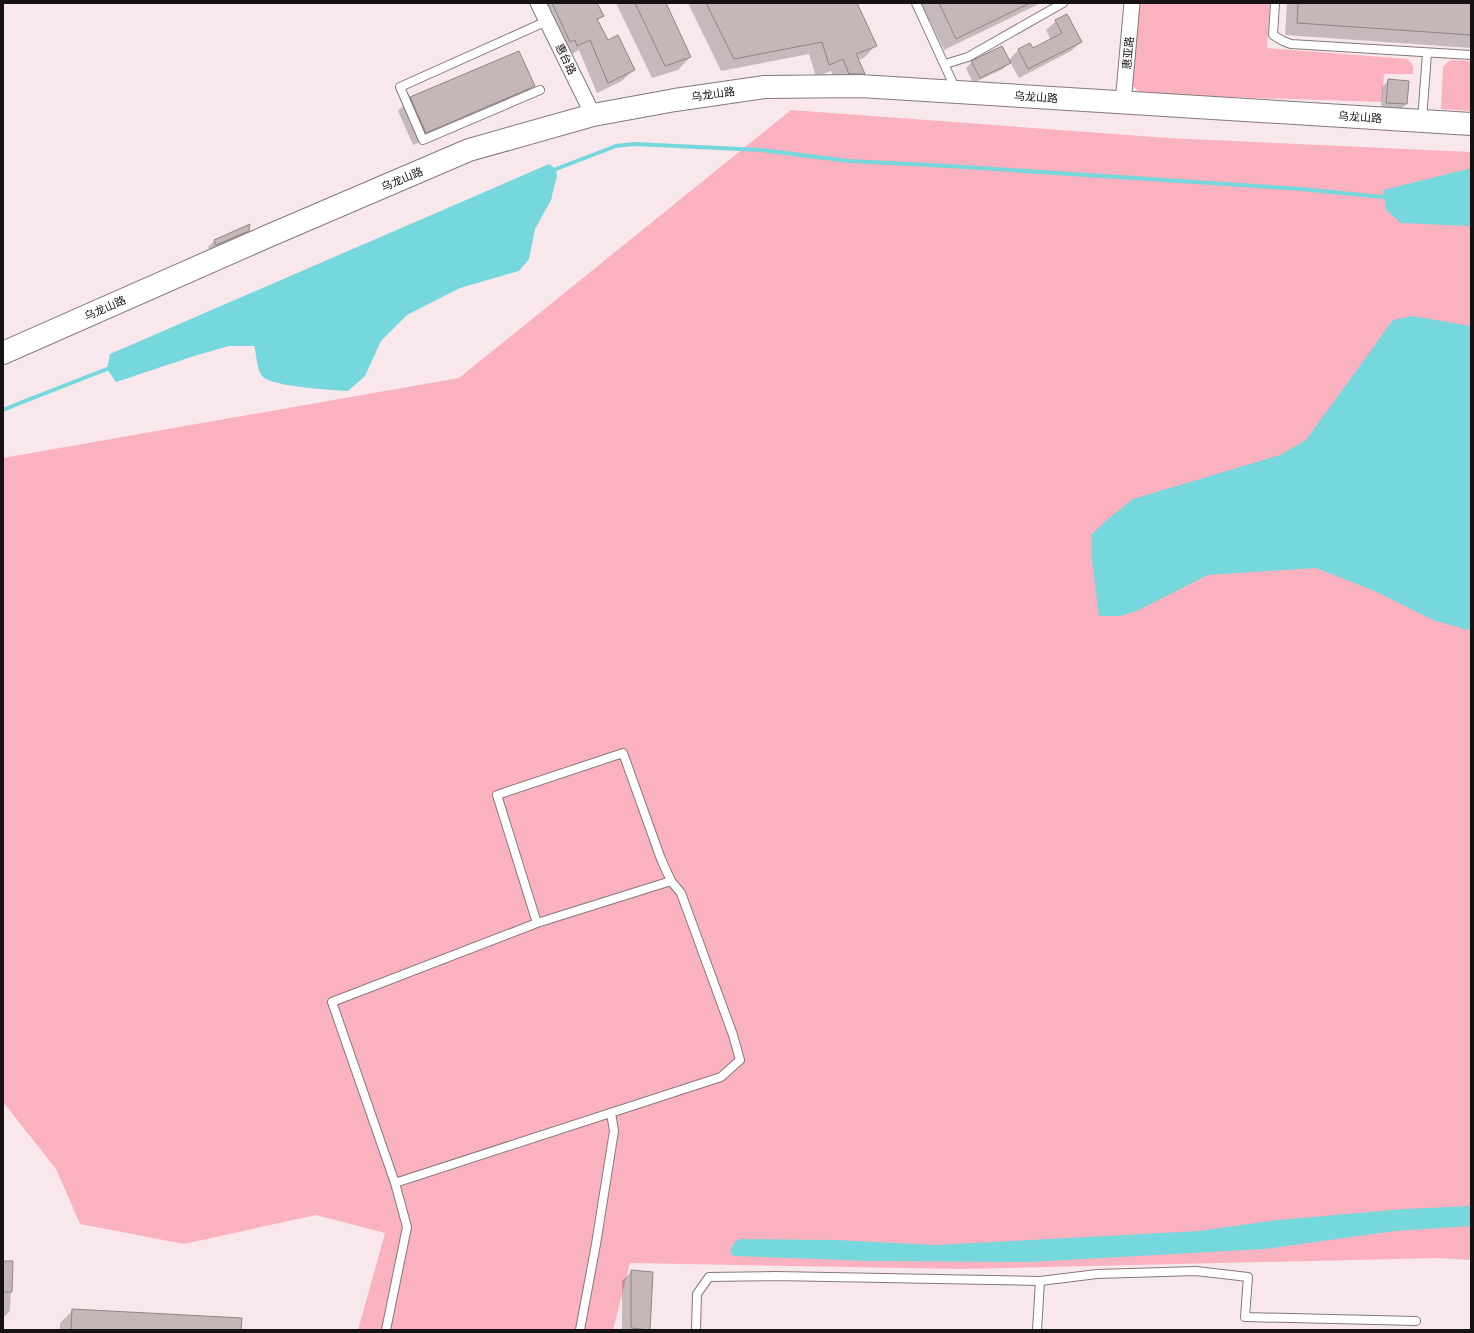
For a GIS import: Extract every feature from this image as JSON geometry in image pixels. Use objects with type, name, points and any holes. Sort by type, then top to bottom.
[{"type":"street","name":"惠台路","points":[[538,3],[593,115]]},
{"type":"street","name":"惠亚路","points":[[1124,102],[1132,3]]},
{"type":"street","name":"乌龙山路","points":[[3,353],[266,237],[469,150],[593,115],[675,100],[765,87],[860,86],[1471,124]]},
{"type":"lane","points":[[916,3],[958,92]]},
{"type":"lane","points":[[945,64],[968,57],[1062,3]]},
{"type":"lane","points":[[1275,3],[1273,35],[1290,44],[1471,56]]},
{"type":"lane","points":[[540,90],[423,140],[400,87],[547,21]]},
{"type":"lane","points":[[1422,121],[1427,53]]},
{"type":"lane","points":[[395,1183],[721,1077],[740,1060],[733,1035],[681,893],[671,881],[661,859],[623,752],[497,795],[537,923]]},
{"type":"lane","points":[[386,1330],[407,1227],[395,1183],[332,1002],[537,923],[671,881]]},
{"type":"lane","points":[[580,1330],[596,1244],[614,1131],[611,1113]]},
{"type":"lane","points":[[696,1330],[697,1294],[709,1278],[775,1276],[1040,1282],[1097,1274],[1196,1271],[1248,1277],[1245,1317],[1416,1321]]},
{"type":"lane","points":[[1037,1330],[1040,1282]]},
{"type":"shaded area","points":[[1138,3],[1270,3],[1267,48],[1408,59],[1413,66],[1413,74],[1384,74],[1382,102],[1168,95],[1139,92],[1132,85]]},
{"type":"shaded area","points":[[1450,60],[1471,61],[1471,111],[1441,109],[1443,67]]},
{"type":"shaded area","points":[[791,110],[1168,138],[1471,152],[1471,1260],[1439,1258],[961,1269],[630,1263],[613,1330],[358,1330],[385,1233],[316,1215],[184,1244],[80,1224],[56,1169],[3,1102],[3,458],[459,378]]},
{"type":"water","points":[[549,164],[556,169],[557,176],[551,200],[535,229],[529,259],[519,271],[460,288],[407,315],[381,341],[365,376],[348,391],[303,387],[268,380],[260,373],[254,346],[229,346],[116,382],[107,369],[110,354]]},
{"type":"water","points":[[1471,169],[1471,226],[1401,223],[1386,210],[1383,190]]},
{"type":"water","points":[[1412,316],[1471,326],[1471,628],[1468,630],[1433,620],[1377,592],[1316,568],[1208,575],[1137,611],[1120,616],[1099,616],[1091,553],[1092,534],[1133,499],[1280,455],[1306,440],[1393,320]]},
{"type":"water","points":[[1471,1206],[1471,1226],[1395,1231],[1265,1249],[1030,1262],[871,1261],[733,1256],[730,1251],[735,1242],[740,1239],[835,1240],[936,1245],[1199,1231],[1278,1220],[1405,1209]]},
{"type":"building","points":[[552,3],[597,3],[604,16],[597,19],[608,40],[618,35],[635,70],[608,83],[590,40],[577,46],[575,40],[570,42]]},
{"type":"building","points":[[635,3],[666,3],[691,57],[665,66]]},
{"type":"building","points":[[706,3],[857,3],[877,46],[856,54],[865,74],[849,74],[843,59],[829,65],[822,42],[734,59]]},
{"type":"building","points":[[939,3],[1030,3],[956,39]]},
{"type":"building","points":[[1298,3],[1471,3],[1471,35],[1297,23]]},
{"type":"building","points":[[1067,14],[1082,42],[1028,69],[1018,49],[1030,43],[1033,48],[1062,33],[1055,20]]},
{"type":"building","points":[[1002,46],[1011,63],[980,78],[971,61]]},
{"type":"building","points":[[519,51],[535,86],[426,133],[410,97]]},
{"type":"building","points":[[1388,79],[1409,81],[1407,104],[1386,103]]},
{"type":"building","points":[[250,224],[249,231],[216,245],[214,240]]},
{"type":"building","points":[[3,1261],[13,1261],[12,1292],[3,1292]]},
{"type":"building","points":[[631,1270],[653,1272],[650,1330],[631,1328]]},
{"type":"building","points":[[72,1309],[242,1318],[241,1330],[71,1330]]},
{"type":"waterway","points":[[556,169],[616,146],[634,144],[761,150],[849,161],[1301,189],[1383,197]]},
{"type":"waterway","points":[[3,410],[107,369]]}]
